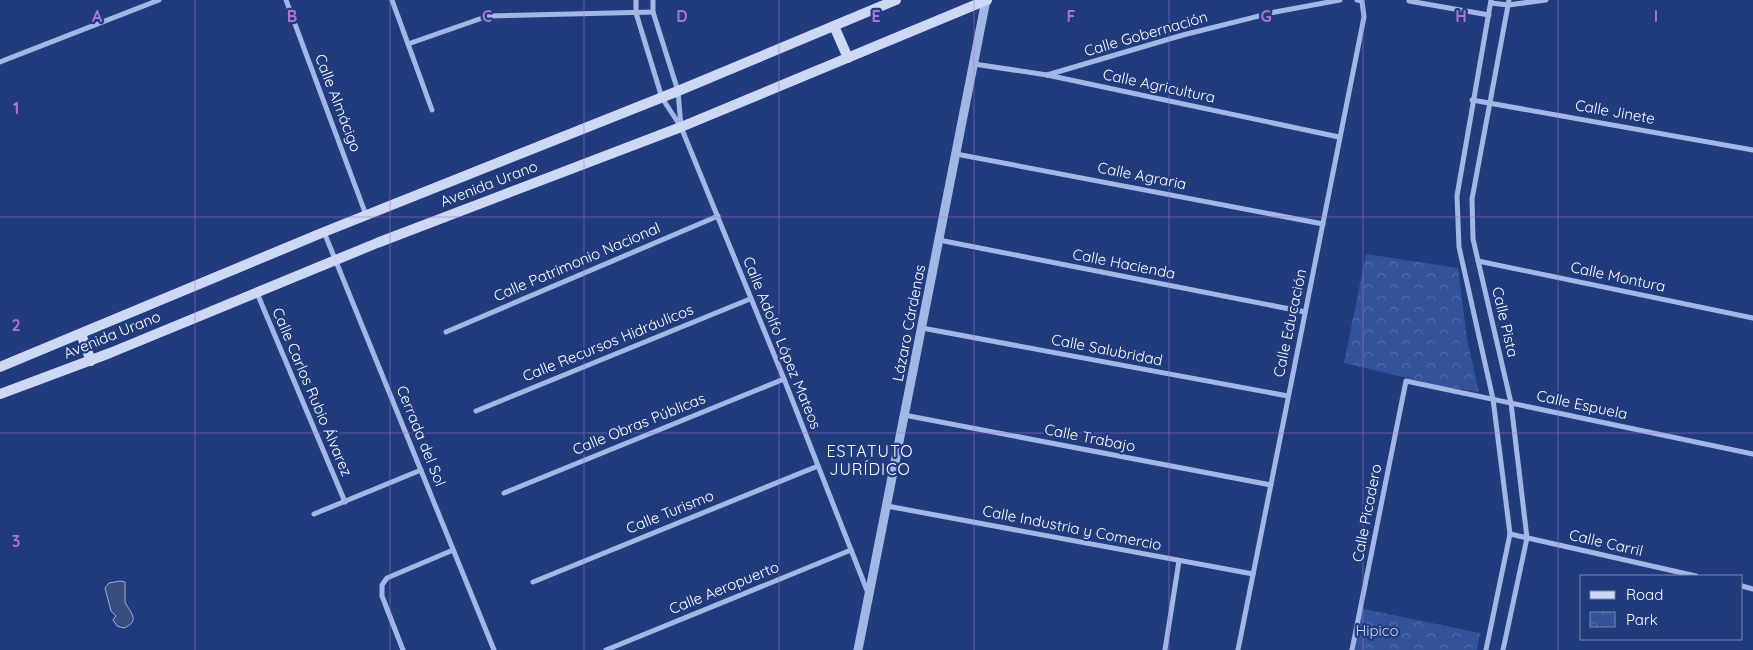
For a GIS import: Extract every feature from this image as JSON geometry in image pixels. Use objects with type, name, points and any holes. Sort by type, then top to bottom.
[{"type":"main road","name":"Avenida Urano","points":[[0,367],[324,232],[662,98],[896,0]]},
{"type":"main road","name":"Avenida Urano","points":[[0,394],[91,361],[256,291],[681,127],[986,0]]},
{"type":"main road","points":[[834,26],[848,58]]},
{"type":"main road","points":[[81,334],[91,361]]},
{"type":"street","points":[[0,62],[159,0]]},
{"type":"street","name":"Calle Almácigo","points":[[286,0],[366,215]]},
{"type":"street","points":[[392,0],[432,110]]},
{"type":"street","points":[[636,0],[636,13],[662,98],[681,127]]},
{"type":"street","points":[[653,0],[653,12],[678,91],[681,127]]},
{"type":"street","name":"Lázaro Cárdenas","points":[[858,650],[986,0]]},
{"type":"street","name":"Calle Gobernación","points":[[1047,76],[1183,36],[1275,12],[1340,0]]},
{"type":"street","points":[[1491,2],[1508,3],[1546,0]]},
{"type":"street","name":"Calle Educación","points":[[1238,650],[1364,17],[1360,1]]},
{"type":"street","points":[[1409,1],[1489,15]]},
{"type":"street","name":"Calle Pista","points":[[1486,650],[1510,534],[1493,399],[1459,247],[1456,222],[1457,196],[1472,100],[1491,2]]},
{"type":"street","name":"Calle Pista","points":[[1503,650],[1527,538],[1511,403],[1473,239],[1472,199],[1508,3]]},
{"type":"street","points":[[408,44],[488,16],[653,12]]},
{"type":"street","name":"Calle Agricultura","points":[[974,64],[1047,76],[1339,137]]},
{"type":"street","name":"Calle Jinete","points":[[1472,100],[1753,150]]},
{"type":"street","name":"Calle Adolfo López Mateos","points":[[681,127],[784,379],[869,596]]},
{"type":"street","name":"Calle Agraria","points":[[956,154],[1323,224]]},
{"type":"street","name":"Calle Patrimonio Nacional","points":[[446,332],[718,216]]},
{"type":"street","name":"Cerrada del Sol","points":[[324,232],[494,650]]},
{"type":"street","name":"Calle Hacienda","points":[[939,240],[1305,312]]},
{"type":"street","name":"Calle Montura","points":[[1478,261],[1753,318]]},
{"type":"street","name":"Calle Carlos Rubio Álvarez","points":[[256,291],[345,502]]},
{"type":"street","name":"Calle Recursos Hidráulicos","points":[[476,411],[750,298]]},
{"type":"street","name":"Calle Salubridad","points":[[922,328],[1288,396]]},
{"type":"street","name":"Calle Obras Públicas","points":[[504,493],[784,379]]},
{"type":"street","name":"Calle Espuela","points":[[1406,381],[1753,454]]},
{"type":"street","name":"Calle Picadero","points":[[1352,650],[1406,381]]},
{"type":"street","name":"Calle Trabajo","points":[[904,415],[1271,485]]},
{"type":"street","name":"Calle Turismo","points":[[532,582],[818,466]]},
{"type":"street","points":[[314,514],[421,470]]},
{"type":"street","name":"Calle Industria y Comercio","points":[[887,506],[1253,574]]},
{"type":"street","name":"Calle Carril","points":[[1510,534],[1692,575]]},
{"type":"street","points":[[403,650],[382,596],[382,585],[387,578],[454,550]]},
{"type":"street","name":"Calle Aeropuerto","points":[[606,650],[851,550]]},
{"type":"street","points":[[1165,650],[1179,561]]},
{"type":"green space","points":[[1366,254],[1458,268],[1467,339],[1479,392],[1441,386],[1344,363]]},
{"type":"green space","name":"Hipico","points":[[1359,608],[1480,633],[1477,650],[1350,650]]},
{"type":"shaded area","points":[[125,582],[125,602],[133,616],[132,622],[124,628],[117,626],[113,620],[116,616],[111,611],[105,588],[109,583]]},
{"type":"district","name":"ESTATUTO JURÍDICO","points":[[870,460]]}]
